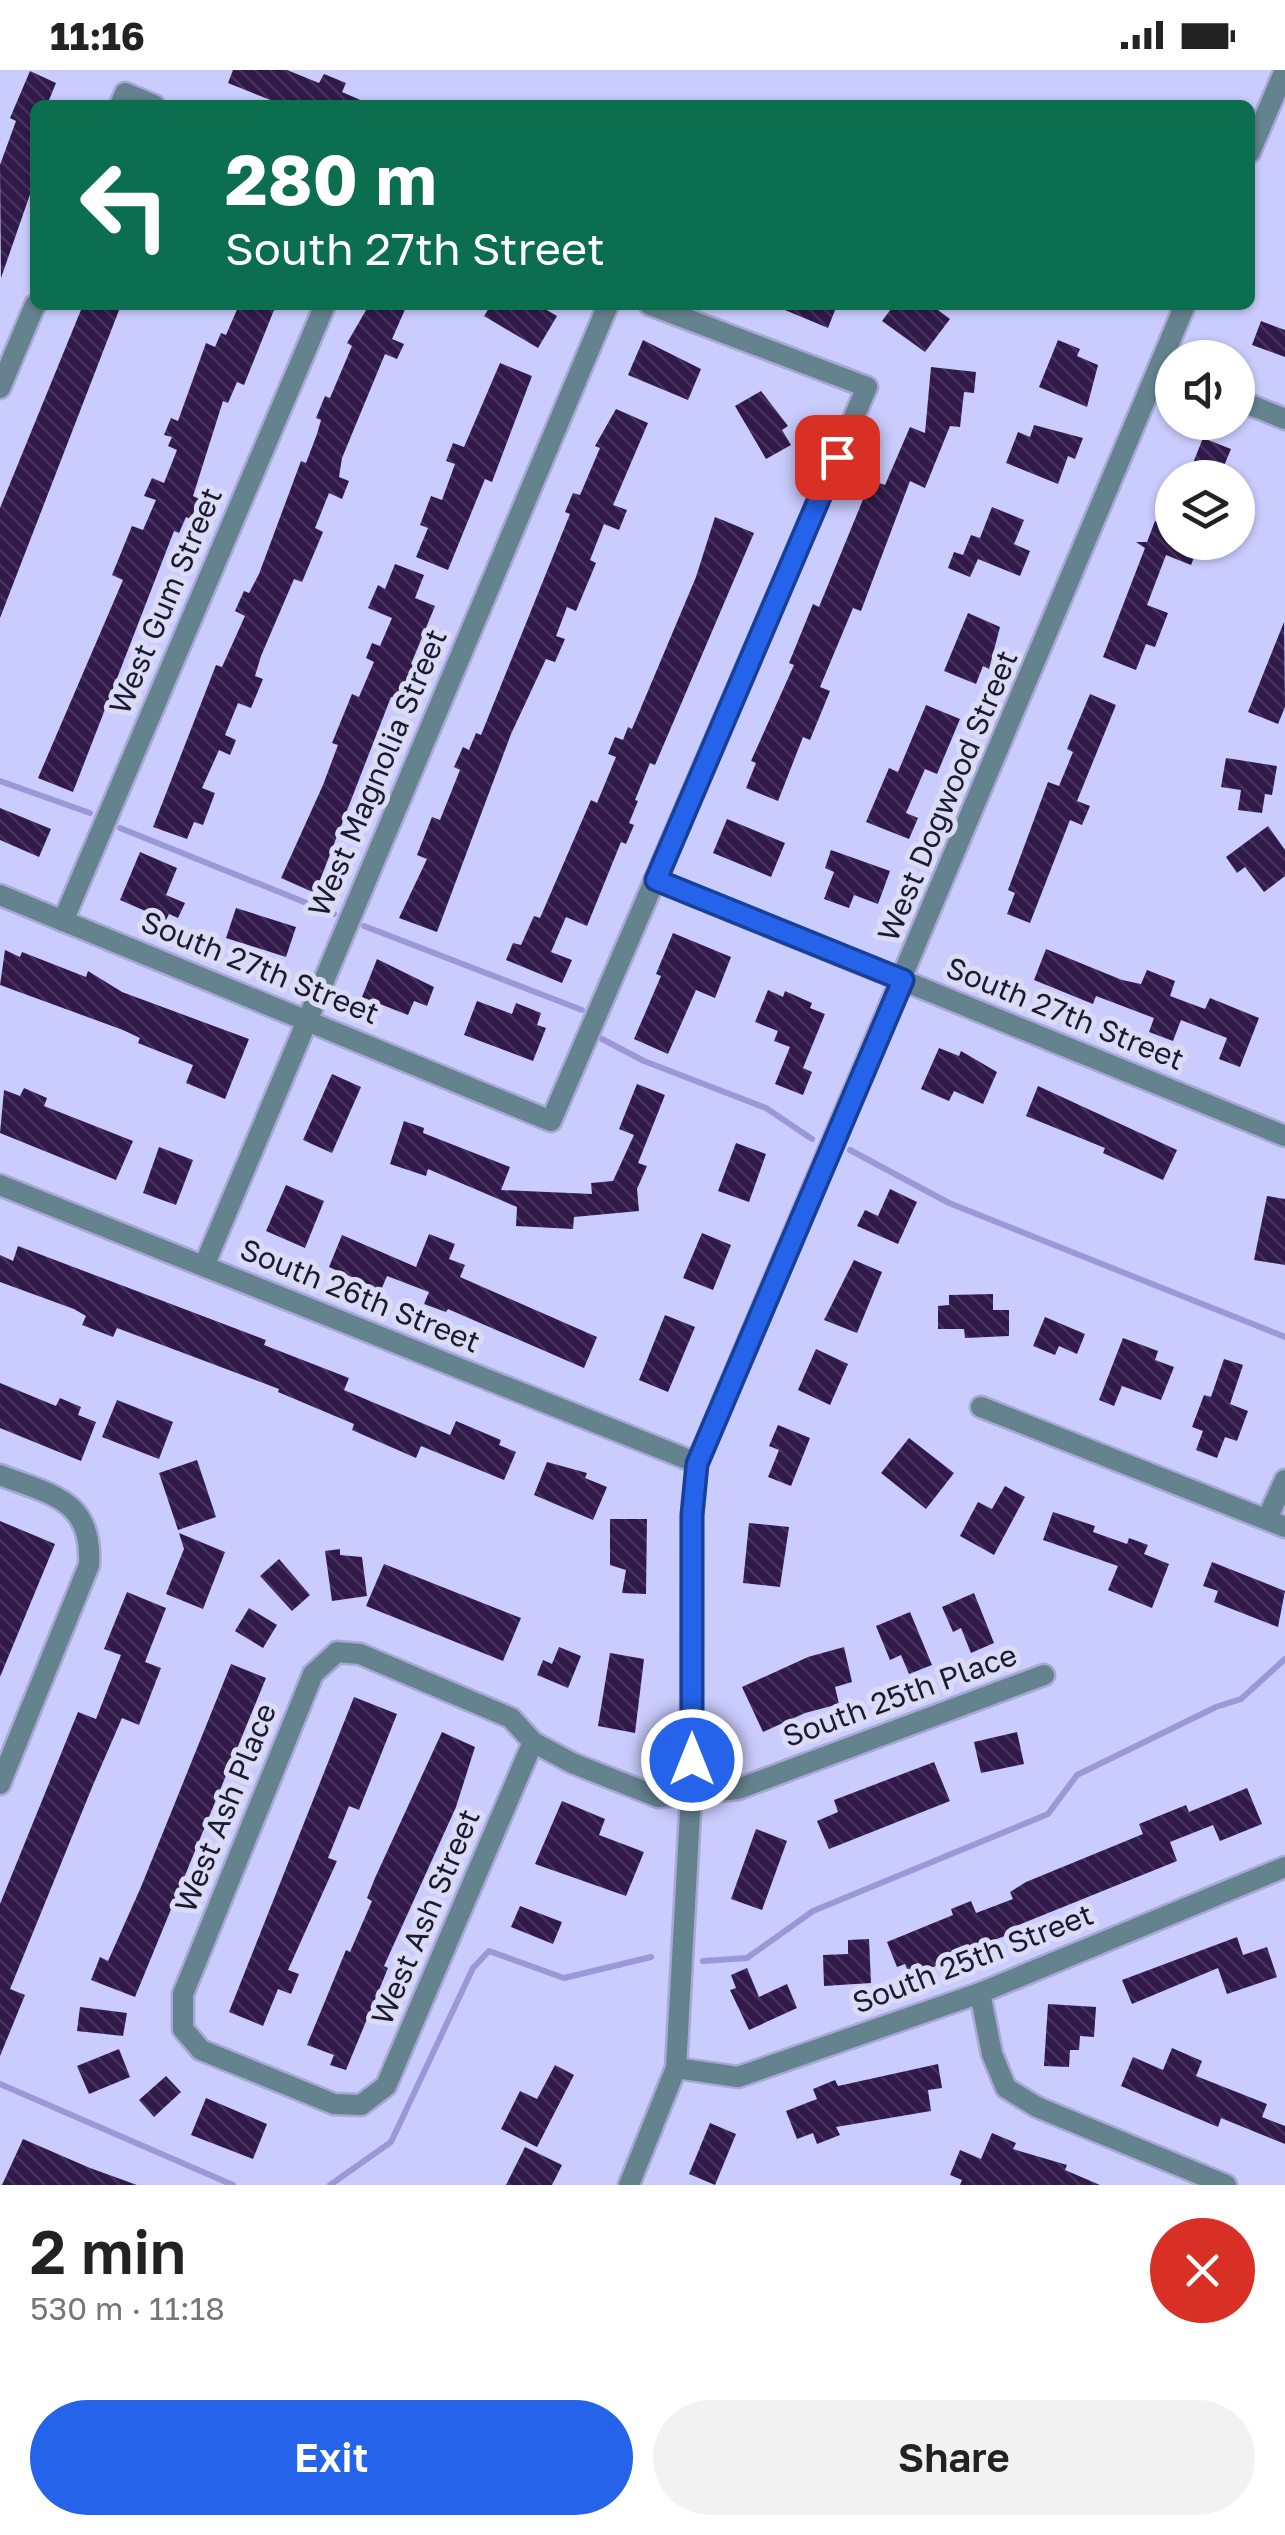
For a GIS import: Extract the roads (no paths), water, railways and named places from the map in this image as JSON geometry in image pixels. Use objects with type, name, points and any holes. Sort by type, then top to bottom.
[{"type":"street","points":[[1255,140],[1285,70]]},
{"type":"street","points":[[0,388],[34,310]]},
{"type":"street","name":"West Gum Street","points":[[63,921],[322,310]]},
{"type":"street","name":"West Magnolia Street","points":[[204,1266],[606,310]]},
{"type":"street","points":[[656,880],[867,387],[663,310]]},
{"type":"street","name":"West Dogwood Street","points":[[1175,340],[1184,310]]},
{"type":"street","name":"West Dogwood Street","points":[[628,2185],[676,2068],[691,1796],[692,1515],[697,1464],[1155,396]]},
{"type":"street","points":[[1255,407],[1285,419]]},
{"type":"street","name":"South 27th Street","points":[[0,895],[551,1122],[656,880],[1285,1136]]},
{"type":"street","name":"South 26th Street","points":[[0,1185],[697,1464]]},
{"type":"street","points":[[981,1407],[1276,1523],[1285,1480]]},
{"type":"street","points":[[0,1475],[64,1500],[77,1510],[87,1526],[89,1565],[0,1784]]},
{"type":"street","name":"South 25th Place","points":[[337,1652],[360,1654],[511,1718],[533,1742],[572,1763],[658,1797],[738,1788],[1044,1675]]},
{"type":"street","name":"West Ash Place","points":[[337,1652],[313,1674],[182,1994],[183,2029],[202,2050],[334,2104],[361,2105]]},
{"type":"street","name":"West Ash Street","points":[[361,2105],[386,2086],[533,1742]]},
{"type":"street","name":"South 25th Street","points":[[676,2068],[738,2077],[980,1993],[1285,1867]]},
{"type":"street","points":[[980,1993],[992,2054],[1006,2088],[1038,2106],[1226,2185]]},
{"type":"waterway","points":[[0,781],[90,813]]},
{"type":"waterway","points":[[120,828],[334,914]]},
{"type":"waterway","points":[[364,926],[582,1010]]},
{"type":"waterway","points":[[602,1039],[644,1061],[766,1108],[812,1139]]},
{"type":"waterway","points":[[850,1150],[949,1203],[1285,1337]]},
{"type":"waterway","points":[[703,1961],[747,1958],[813,1911],[1048,1814],[1077,1775],[1216,1707],[1241,1699],[1285,1659]]},
{"type":"waterway","points":[[330,2185],[391,2142],[473,1968],[489,1951],[564,1978],[651,1957]]},
{"type":"waterway","points":[[0,2084],[233,2185]]}]
